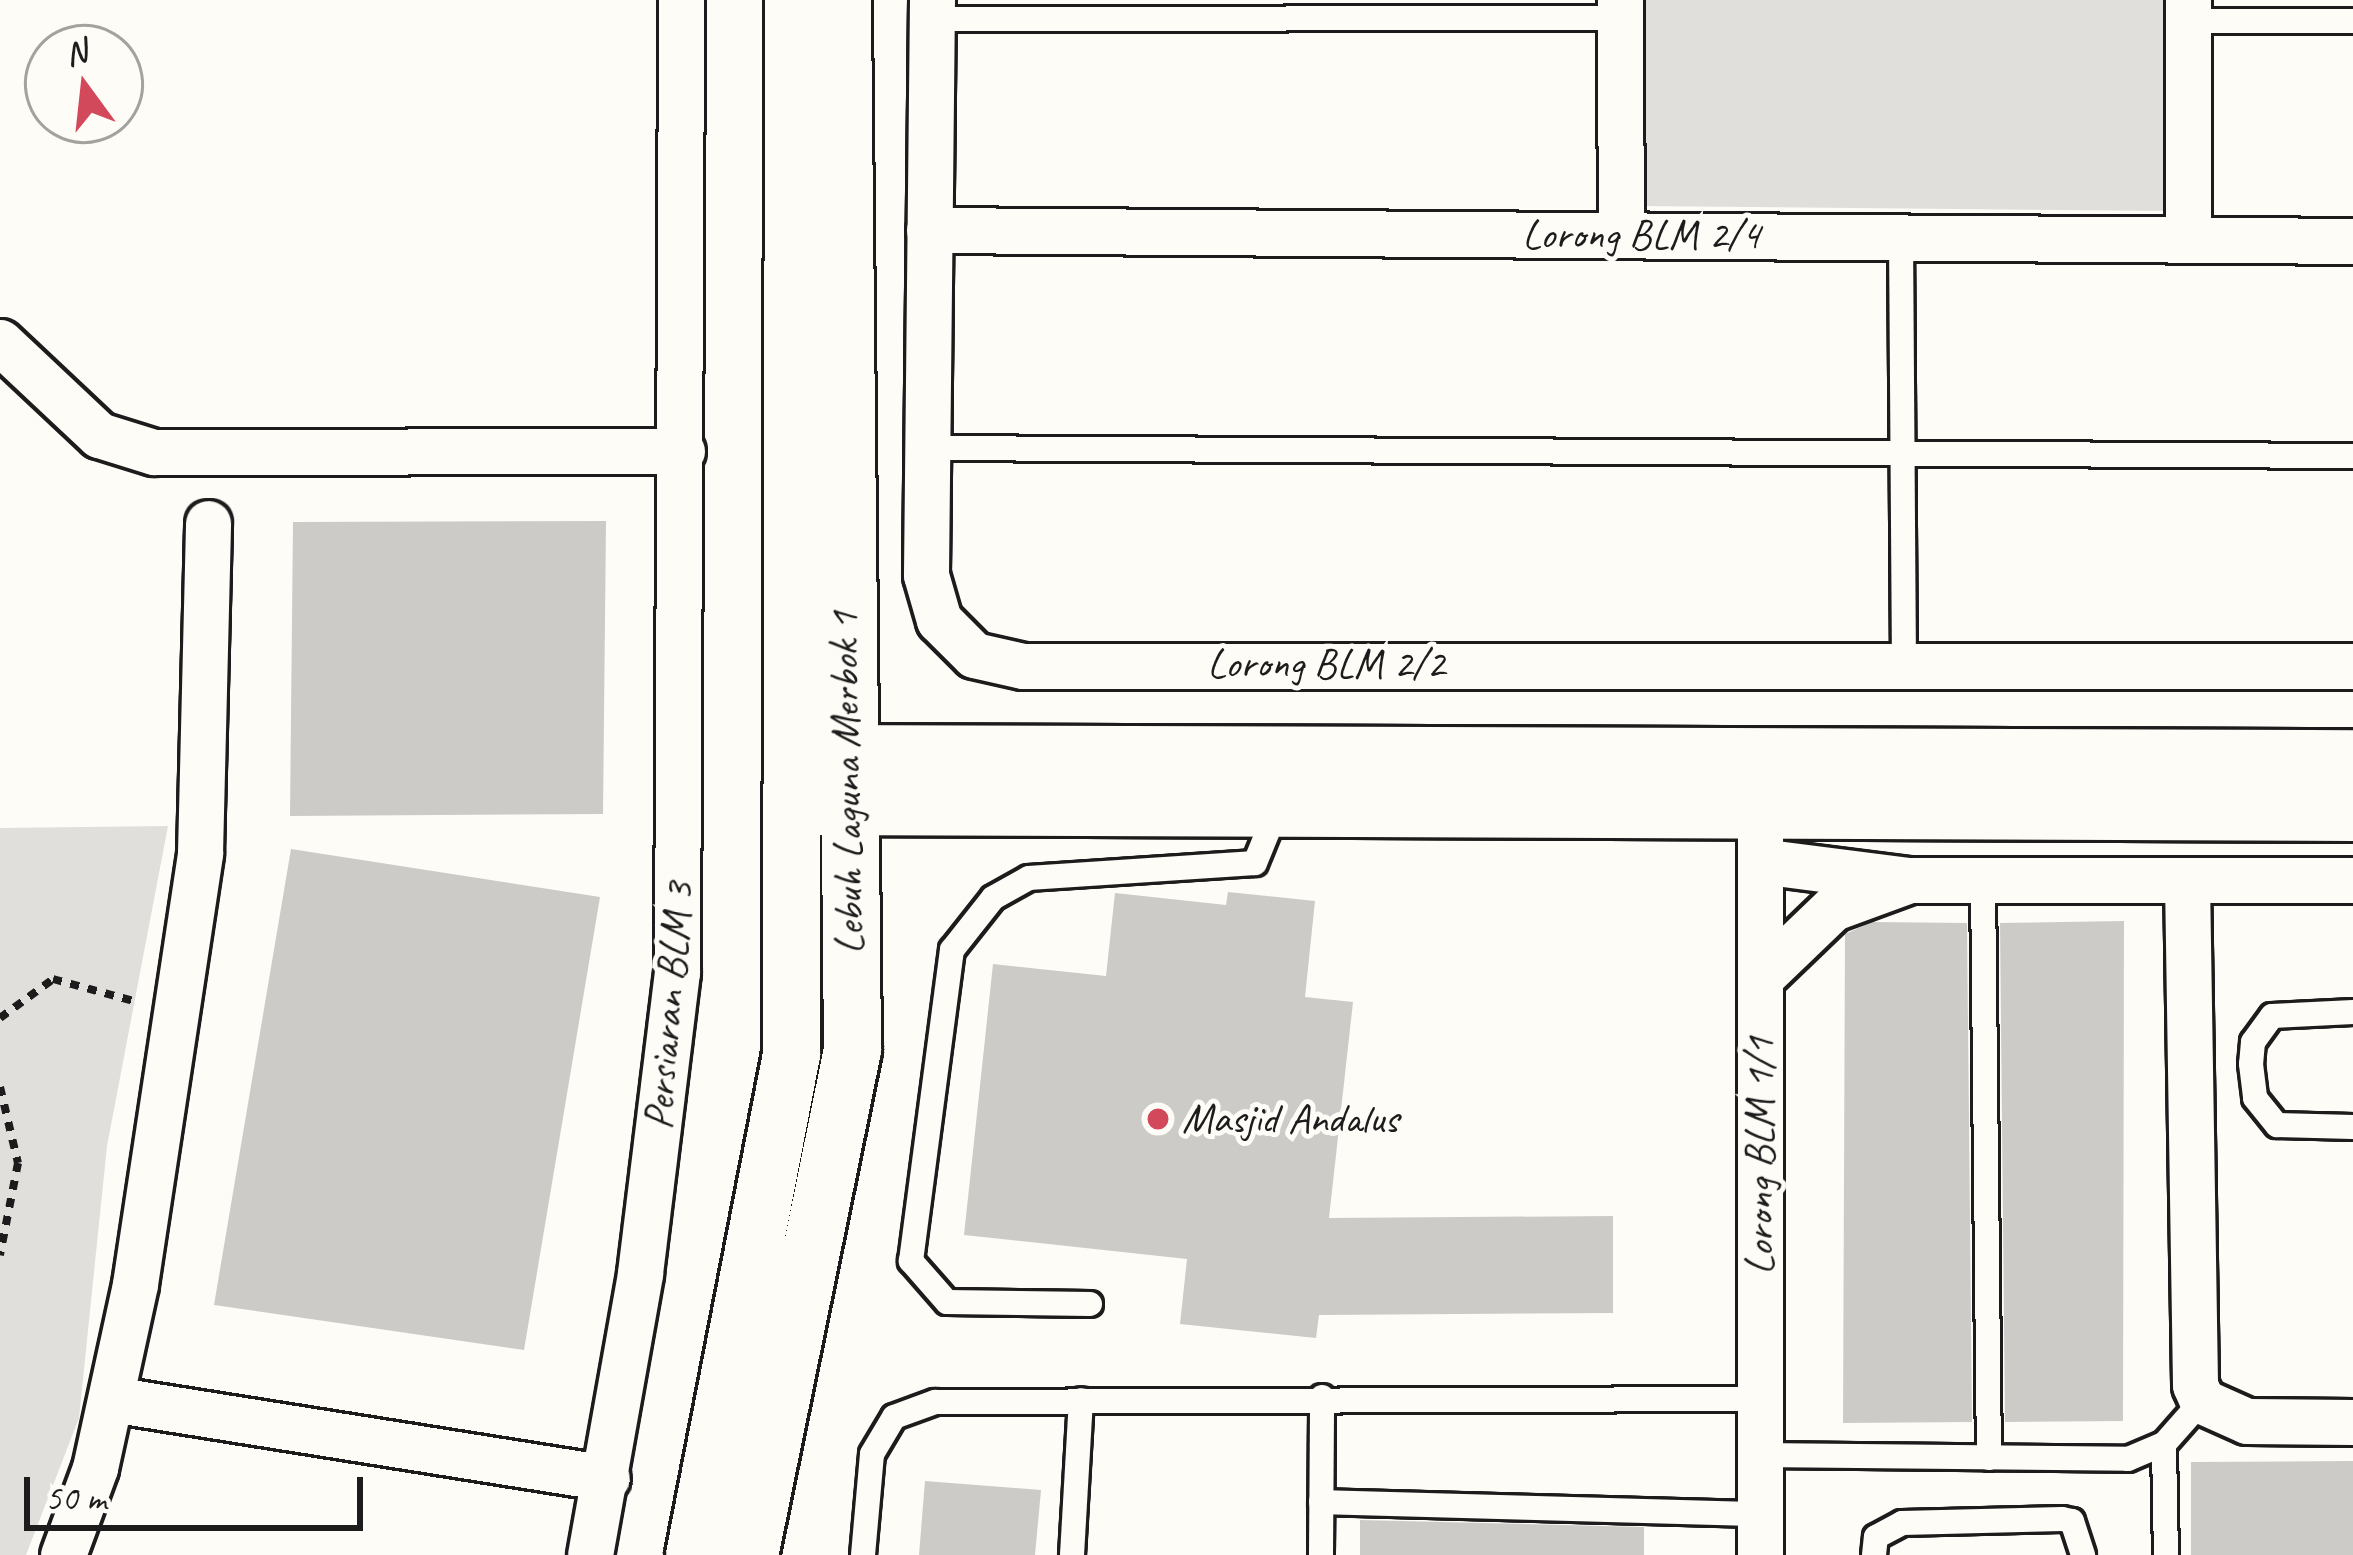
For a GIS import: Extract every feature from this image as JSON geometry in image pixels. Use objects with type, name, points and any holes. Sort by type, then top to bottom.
[{"type":"street","name":"Persiaran BLM 3","points":[[590,1555],[607,1478],[677,973],[681,0]]},
{"type":"street","name":"Lebuh Laguna Merbok 1","points":[[749,1555],[852,1048],[818,780],[793,0]]},
{"type":"street","name":"Lebuh Laguna Merbok 1","points":[[694,1555],[788,1090],[818,780],[842,0]]},
{"type":"street","points":[[1620,9],[1622,236]]},
{"type":"street","name":"Lorong BLM 2/2","points":[[932,10],[926,448],[930,602],[953,641],[995,664],[2353,666]]},
{"type":"street","points":[[2188,11],[2188,239]]},
{"type":"street","name":"Lorong BLM 2/4","points":[[929,230],[2353,241]]},
{"type":"street","points":[[0,341],[98,435],[154,452],[682,451]]},
{"type":"street","points":[[63,1555],[111,1399],[176,1012],[206,768],[208,523]]},
{"type":"street","points":[[818,780],[1760,810],[2353,758]]},
{"type":"street","points":[[818,780],[1277,809],[2353,812]]},
{"type":"street","points":[[1760,810],[1910,880]]},
{"type":"street","name":"Lorong BLM 1/1","points":[[1760,810],[1760,1534]]},
{"type":"street","points":[[1760,978],[1834,908],[1910,880],[2353,880]]},
{"type":"street","points":[[2187,880],[2190,1360],[2202,1401],[2247,1421],[2353,1422]]},
{"type":"street","points":[[111,1399],[607,1478]]},
{"type":"lane","points":[[932,10],[1620,9]]},
{"type":"lane","points":[[2188,11],[2353,21]]},
{"type":"lane","points":[[1901,236],[1904,662]]},
{"type":"lane","points":[[926,448],[2353,456]]},
{"type":"lane","points":[[1090,1304],[946,1302],[910,1261],[952,950],[993,898],[1029,878],[1255,863],[1277,809]]},
{"type":"lane","points":[[1983,880],[1989,1458]]},
{"type":"lane","points":[[2353,1012],[2272,1016],[2252,1064],[2255,1099],[2277,1124],[2353,1127]]},
{"type":"lane","points":[[1321,1555],[1322,1397]]},
{"type":"lane","points":[[863,1555],[872,1454],[894,1417],[935,1402],[1760,1399]]},
{"type":"lane","points":[[1072,1555],[1081,1400]]},
{"type":"lane","points":[[1759,1455],[2128,1459],[2164,1444],[2202,1401]]},
{"type":"lane","points":[[2164,1444],[2166,1555]]},
{"type":"lane","points":[[1321,1502],[1760,1534]]},
{"type":"lane","points":[[1874,1555],[1876,1538],[1902,1523],[2062,1519],[2072,1521],[2083,1555]]},
{"type":"path","points":[[0,1018],[53,979],[176,1012]]},
{"type":"path","points":[[0,1087],[18,1163],[0,1255]]},
{"type":"shaded area","points":[[1637,0],[2168,0],[2169,211],[1638,206]]},
{"type":"shaded area","points":[[168,826],[107,1146],[79,1418],[26,1555],[0,1555],[0,828]]},
{"type":"building","points":[[606,521],[603,814],[290,816],[293,522]]},
{"type":"building","points":[[291,849],[600,897],[524,1350],[214,1305]]},
{"type":"building","name":"Masjid Andalus","points":[[1228,892],[1315,901],[1305,997],[1353,1002],[1329,1218],[1613,1216],[1613,1313],[1319,1315],[1316,1338],[1180,1324],[1187,1259],[964,1235],[993,964],[1106,976],[1115,893],[1226,905]]},
{"type":"building","points":[[2124,921],[2123,1421],[2005,1422],[2000,923]]},
{"type":"building","points":[[1872,922],[1967,923],[1972,1422],[1843,1423],[1845,934]]},
{"type":"building","points":[[2353,1461],[2353,1555],[2191,1555],[2191,1462]]},
{"type":"building","points":[[925,1481],[1041,1490],[1035,1555],[919,1555]]},
{"type":"building","points":[[1360,1520],[1644,1527],[1644,1555],[1360,1555]]},
{"type":"place","name":"Masjid Andalus","points":[[1158,1119]]}]
